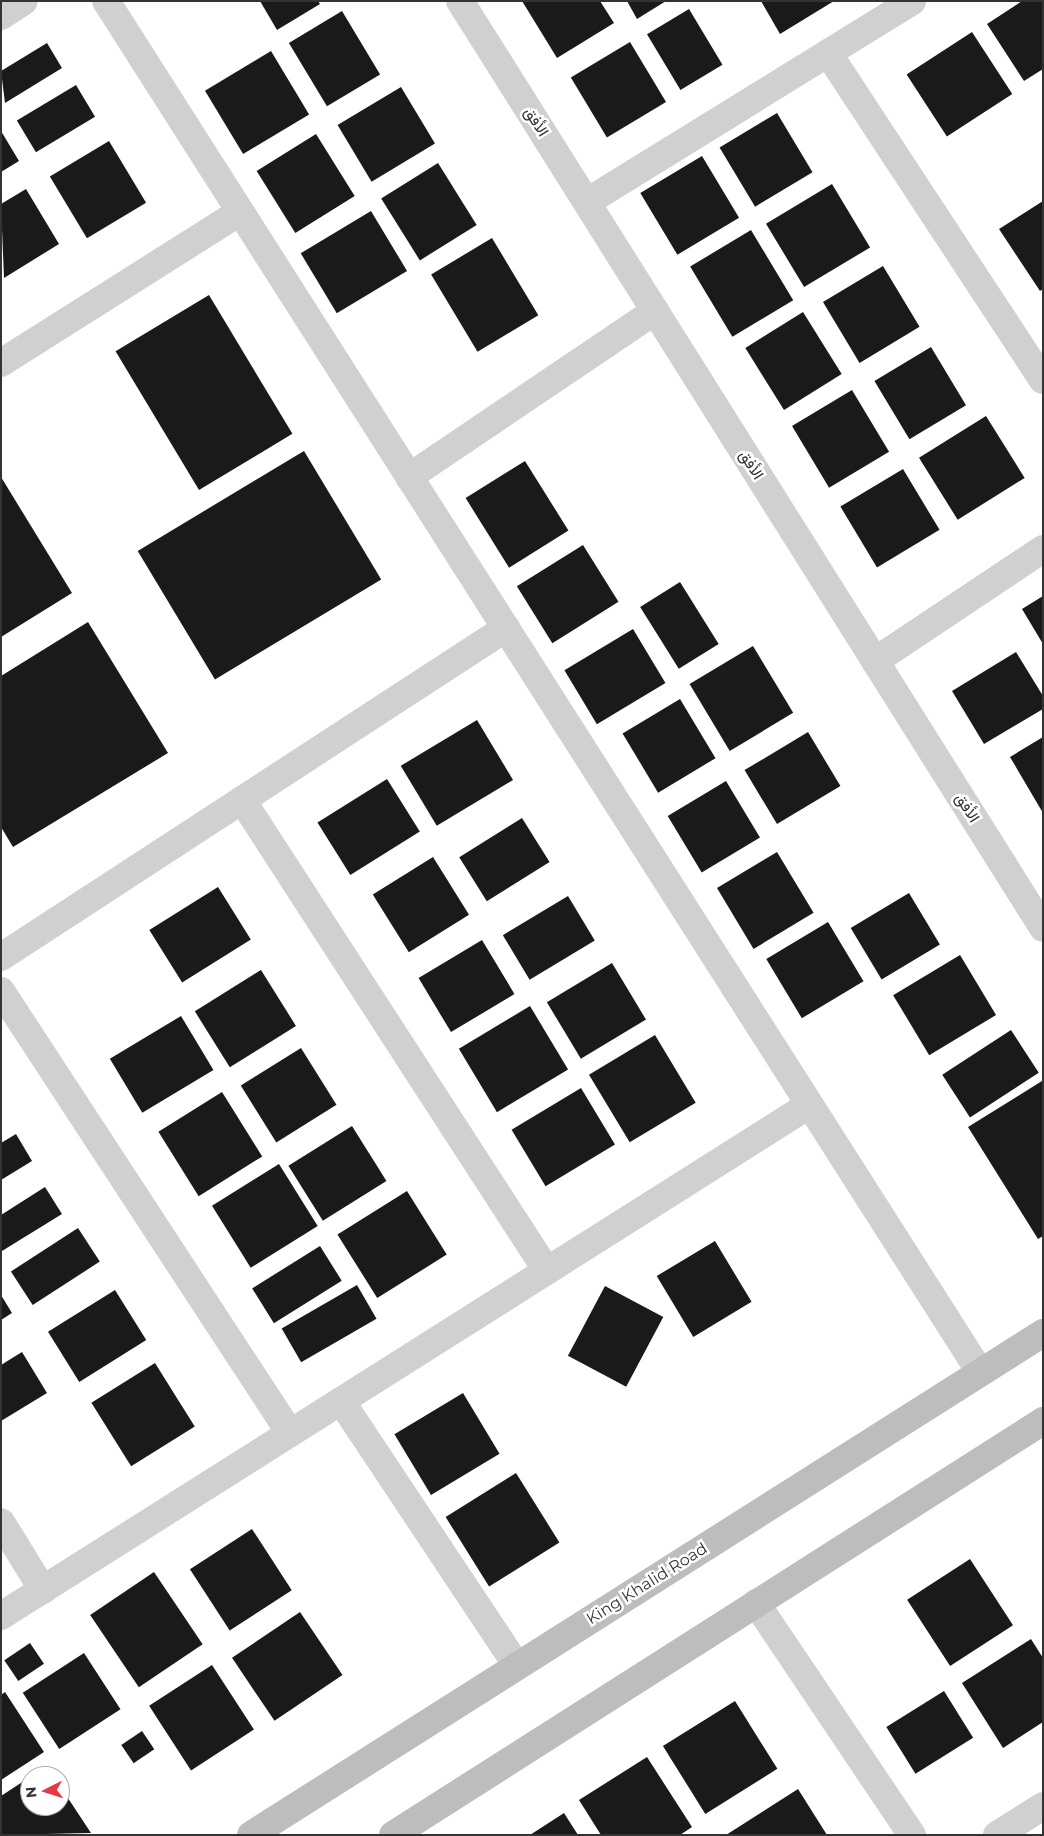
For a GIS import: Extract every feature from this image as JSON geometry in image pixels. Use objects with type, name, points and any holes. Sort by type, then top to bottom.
[{"type":"main road","name":"King Khalid Road","points":[[251,1835],[1043,1333]]},
{"type":"main road","points":[[393,1835],[1043,1421]]},
{"type":"street","points":[[1,16],[24,1]]},
{"type":"street","points":[[106,1],[980,1372]]},
{"type":"street","name":"الأفق","points":[[460,1],[1043,928]]},
{"type":"street","points":[[587,202],[912,1]]},
{"type":"street","points":[[828,53],[1043,380]]},
{"type":"street","points":[[1,363],[240,212]]},
{"type":"street","points":[[409,477],[655,311]]},
{"type":"street","points":[[875,661],[1043,549]]},
{"type":"street","points":[[1,957],[506,628]]},
{"type":"street","points":[[242,800],[547,1271]]},
{"type":"street","points":[[1,991],[290,1433]]},
{"type":"street","points":[[1,1616],[809,1105]]},
{"type":"street","points":[[341,1401],[517,1666]]},
{"type":"street","points":[[1,1522],[43,1590]]},
{"type":"street","points":[[756,1604],[912,1835]]},
{"type":"street","points":[[996,1835],[1043,1806]]},
{"type":"building","points":[[260,1],[318,1],[320,4],[277,30]]},
{"type":"building","points":[[522,1],[600,1],[614,23],[557,58]]},
{"type":"building","points":[[627,1],[666,1],[637,19]]},
{"type":"building","points":[[761,1],[834,1],[780,34]]},
{"type":"building","points":[[1022,1],[1043,1],[1043,69],[1024,81],[987,24]]},
{"type":"building","points":[[689,9],[722,65],[680,90],[647,34]]},
{"type":"building","points":[[342,11],[380,74],[327,106],[289,43]]},
{"type":"building","points":[[972,32],[1012,94],[947,137],[907,74]]},
{"type":"building","points":[[630,42],[666,102],[607,138],[571,78]]},
{"type":"building","points":[[47,43],[62,68],[5,103],[1,71]]},
{"type":"building","points":[[271,51],[309,114],[243,154],[205,91]]},
{"type":"building","points":[[76,85],[95,117],[36,152],[17,121]]},
{"type":"building","points":[[401,87],[435,144],[372,182],[338,125]]},
{"type":"building","points":[[777,113],[813,172],[755,207],[720,148]]},
{"type":"building","points":[[1,131],[19,161],[1,172]]},
{"type":"building","points":[[316,134],[355,196],[295,233],[257,171]]},
{"type":"building","points":[[109,141],[146,203],[87,238],[50,177]]},
{"type":"building","points":[[702,156],[739,218],[677,255],[640,193]]},
{"type":"building","points":[[438,163],[477,225],[420,260],[381,199]]},
{"type":"building","points":[[832,184],[870,247],[804,287],[766,224]]},
{"type":"building","points":[[26,189],[59,244],[4,278],[1,204]]},
{"type":"building","points":[[1043,201],[1043,289],[1040,291],[999,229]]},
{"type":"building","points":[[371,211],[407,271],[337,313],[301,253]]},
{"type":"building","points":[[751,230],[793,300],[732,337],[690,267]]},
{"type":"building","points":[[492,238],[538,315],[477,352],[431,275]]},
{"type":"building","points":[[883,266],[920,327],[860,363],[823,302]]},
{"type":"building","points":[[209,295],[292,434],[199,490],[116,351]]},
{"type":"building","points":[[803,312],[842,374],[784,410],[745,348]]},
{"type":"building","points":[[931,347],[966,405],[909,439],[874,381]]},
{"type":"building","points":[[852,390],[889,452],[829,488],[792,426]]},
{"type":"building","points":[[986,416],[1025,478],[958,520],[919,458]]},
{"type":"building","points":[[304,451],[381,580],[215,679],[138,551]]},
{"type":"building","points":[[525,461],[568,531],[509,568],[466,498]]},
{"type":"building","points":[[903,469],[940,530],[877,567],[840,507]]},
{"type":"building","points":[[1,477],[72,593],[1,637]]},
{"type":"building","points":[[583,545],[619,602],[552,643],[517,586]]},
{"type":"building","points":[[680,582],[719,644],[679,669],[640,607]]},
{"type":"building","points":[[1043,596],[1043,644],[1022,609]]},
{"type":"building","points":[[88,622],[168,753],[13,847],[1,827],[1,676]]},
{"type":"building","points":[[633,629],[665,683],[597,724],[564,670]]},
{"type":"building","points":[[753,646],[793,713],[730,751],[690,684]]},
{"type":"building","points":[[1016,652],[1043,696],[1043,709],[984,744],[952,691]]},
{"type":"building","points":[[680,699],[716,758],[658,793],[623,734]]},
{"type":"building","points":[[477,720],[513,780],[437,826],[401,766]]},
{"type":"building","points":[[808,732],[840,786],[777,824],[745,770]]},
{"type":"building","points":[[1043,737],[1043,813],[1010,757]]},
{"type":"building","points":[[387,779],[420,832],[350,875],[317,822]]},
{"type":"building","points":[[726,781],[760,838],[702,873],[668,816]]},
{"type":"building","points":[[522,818],[550,862],[487,901],[459,857]]},
{"type":"building","points":[[777,852],[814,913],[754,949],[717,888]]},
{"type":"building","points":[[433,857],[469,915],[409,952],[373,895]]},
{"type":"building","points":[[218,887],[251,940],[182,983],[149,930]]},
{"type":"building","points":[[909,893],[940,944],[882,979],[851,928]]},
{"type":"building","points":[[568,896],[595,941],[530,980],[503,935]]},
{"type":"building","points":[[828,922],[864,981],[802,1018],[766,959]]},
{"type":"building","points":[[482,940],[514,994],[451,1032],[419,978]]},
{"type":"building","points":[[960,955],[996,1015],[929,1055],[893,995]]},
{"type":"building","points":[[612,963],[646,1020],[581,1059],[547,1002]]},
{"type":"building","points":[[261,970],[296,1026],[230,1067],[195,1011]]},
{"type":"building","points":[[530,1006],[568,1069],[497,1112],[459,1049]]},
{"type":"building","points":[[181,1016],[213,1070],[142,1113],[110,1059]]},
{"type":"building","points":[[1011,1030],[1039,1073],[970,1117],[942,1075]]},
{"type":"building","points":[[655,1035],[696,1103],[630,1142],[589,1075]]},
{"type":"building","points":[[301,1048],[337,1105],[276,1142],[241,1086]]},
{"type":"building","points":[[1042,1081],[1043,1236],[1038,1239],[968,1127]]},
{"type":"building","points":[[581,1088],[615,1145],[546,1186],[512,1130]]},
{"type":"building","points":[[222,1092],[262,1156],[199,1196],[158,1132]]},
{"type":"building","points":[[352,1126],[386,1181],[323,1221],[288,1166]]},
{"type":"building","points":[[16,1134],[32,1161],[1,1180],[1,1143]]},
{"type":"building","points":[[279,1164],[318,1226],[251,1268],[212,1206]]},
{"type":"building","points":[[45,1187],[62,1214],[2,1251],[1,1215]]},
{"type":"building","points":[[407,1191],[447,1255],[377,1298],[337,1234]]},
{"type":"building","points":[[78,1228],[100,1262],[33,1305],[11,1272]]},
{"type":"building","points":[[715,1241],[752,1302],[693,1337],[657,1276]]},
{"type":"building","points":[[320,1246],[342,1281],[274,1323],[252,1288]]},
{"type":"building","points":[[357,1285],[376,1319],[301,1362],[282,1328]]},
{"type":"building","points":[[605,1286],[663,1317],[626,1387],[568,1356]]},
{"type":"building","points":[[115,1290],[146,1340],[79,1382],[48,1332]]},
{"type":"building","points":[[1,1295],[12,1313],[1,1320]]},
{"type":"building","points":[[22,1352],[47,1393],[1,1421],[1,1365]]},
{"type":"building","points":[[155,1363],[195,1427],[131,1466],[91,1403]]},
{"type":"building","points":[[463,1393],[500,1454],[431,1495],[394,1434]]},
{"type":"building","points":[[516,1473],[559,1543],[489,1587],[446,1517]]},
{"type":"building","points":[[252,1529],[292,1590],[230,1631],[190,1569]]},
{"type":"building","points":[[970,1559],[1013,1625],[950,1666],[907,1600]]},
{"type":"building","points":[[154,1572],[203,1644],[139,1687],[90,1615]]},
{"type":"building","points":[[300,1612],[342,1675],[275,1721],[232,1658]]},
{"type":"building","points":[[1031,1639],[1043,1658],[1043,1722],[1003,1748],[962,1683]]},
{"type":"building","points":[[30,1643],[44,1664],[18,1681],[4,1660]]},
{"type":"building","points":[[84,1653],[120,1709],[59,1749],[23,1693]]},
{"type":"building","points":[[212,1665],[254,1730],[191,1770],[149,1706]]},
{"type":"building","points":[[944,1691],[973,1738],[915,1774],[886,1727]]},
{"type":"building","points":[[5,1692],[44,1752],[1,1780],[1,1695]]},
{"type":"building","points":[[735,1701],[777,1769],[705,1814],[663,1746]]},
{"type":"building","points":[[142,1731],[154,1749],[134,1763],[121,1745]]},
{"type":"building","points":[[647,1757],[692,1827],[680,1835],[601,1835],[579,1800]]},
{"type":"building","points":[[20,1784],[20,1816],[70,1816],[70,1801],[91,1833],[1,1835],[1,1796]]},
{"type":"building","points":[[798,1789],[827,1835],[726,1835]]},
{"type":"building","points":[[564,1813],[578,1835],[530,1835]]}]
